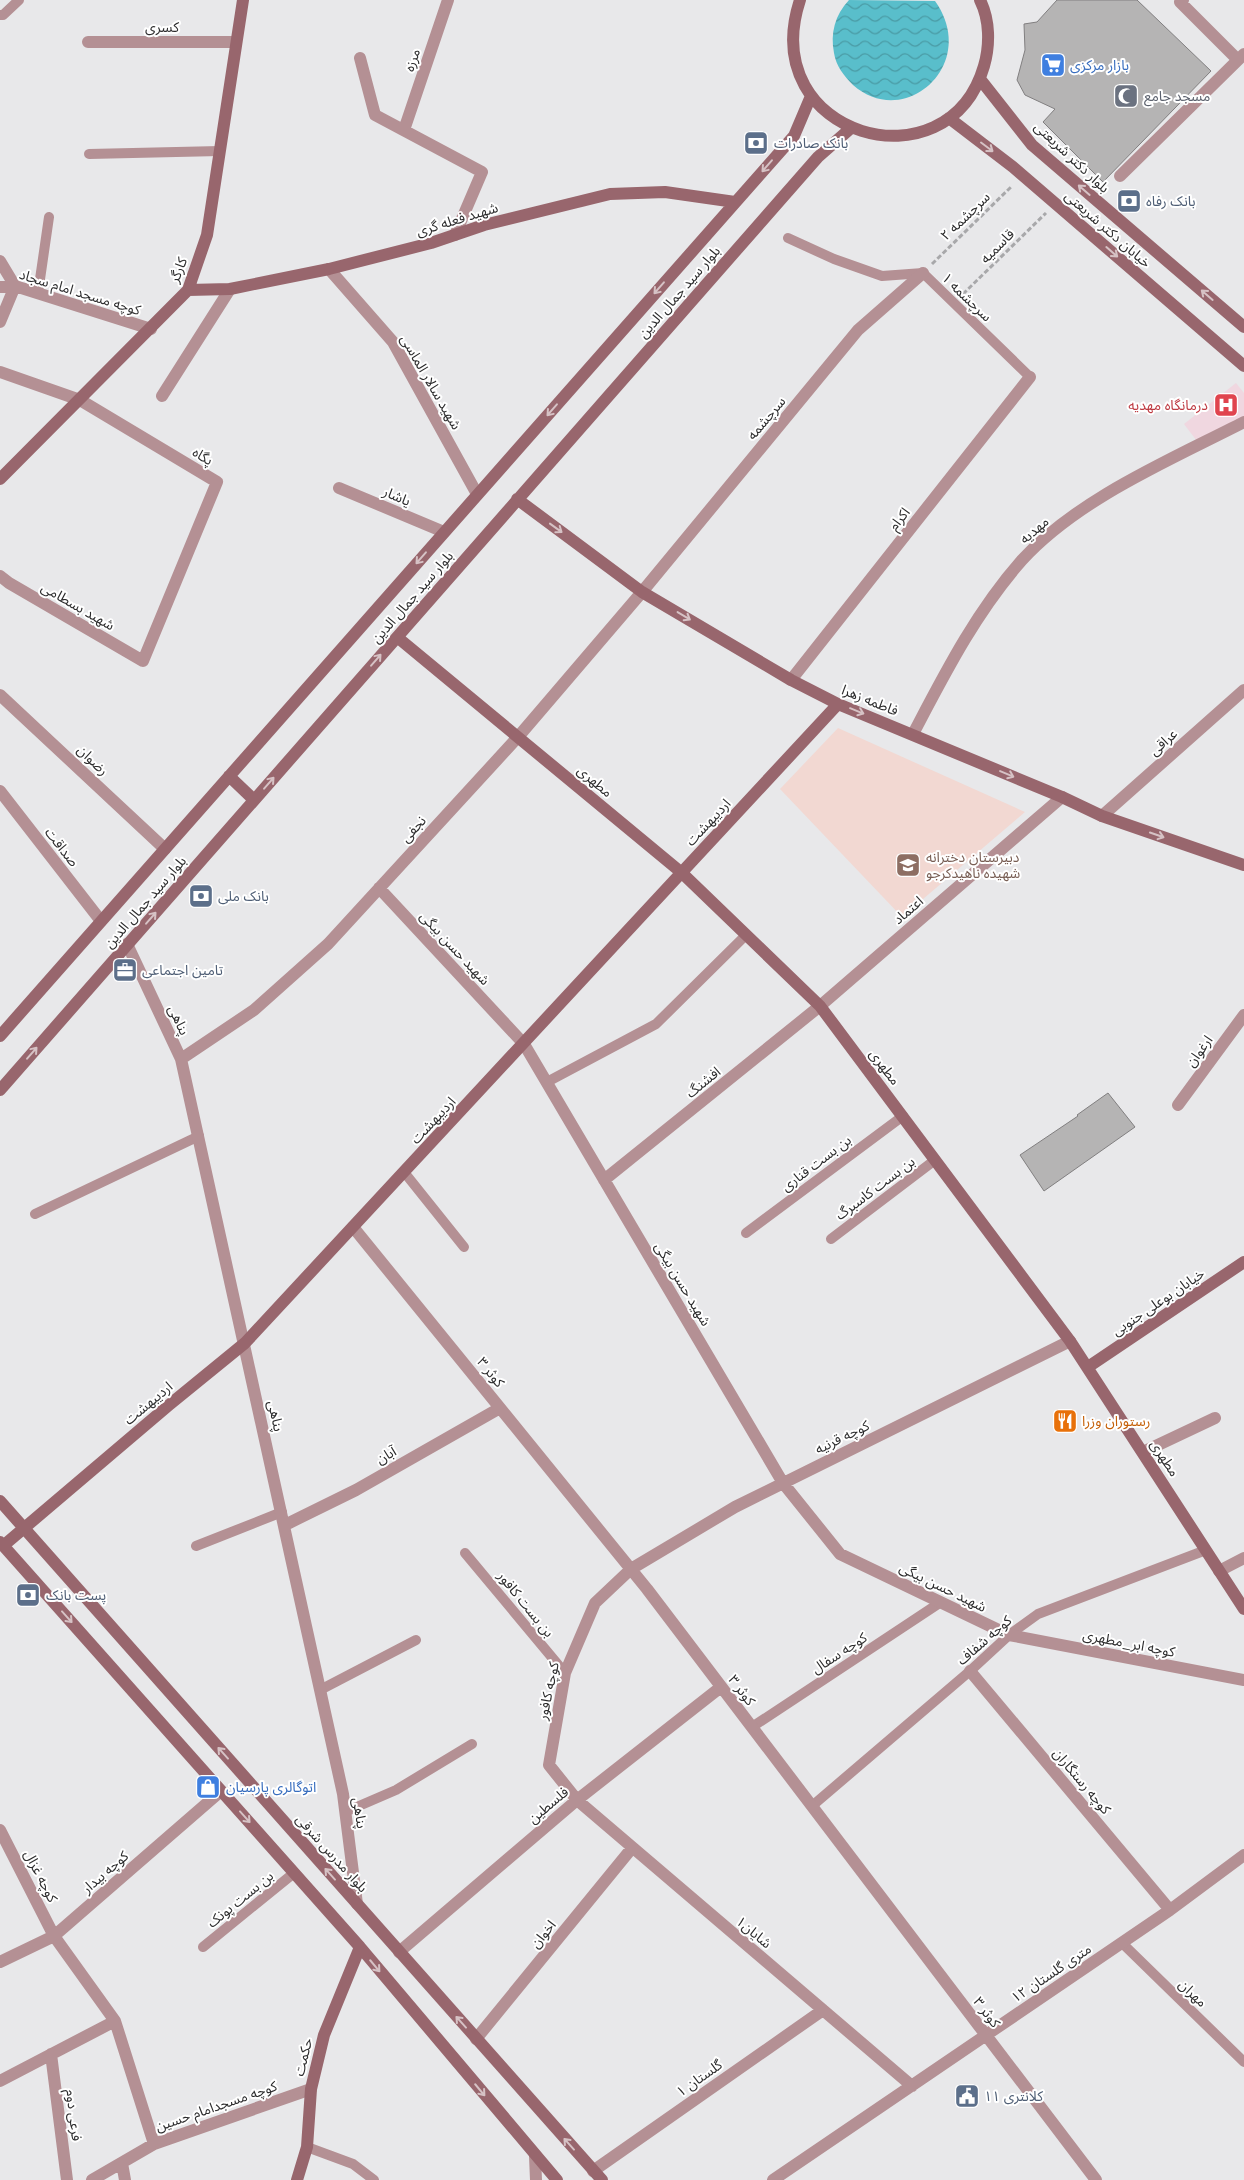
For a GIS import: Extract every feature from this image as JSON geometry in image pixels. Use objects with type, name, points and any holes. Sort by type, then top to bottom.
[{"type":"main road","name":"کارگر","points":[[0,480],[188,290],[206,235],[243,0]]},
{"type":"main road","points":[[800,0],[794,18],[792,38],[794,59],[801,78],[811,96],[829,115],[851,128],[876,136],[901,136],[926,130],[948,118],[972,94],[980,79],[987,54],[988,29],[980,0]]},
{"type":"main road","name":"بلوار دکتر شریعتی","points":[[980,79],[1032,145],[1244,327]]},
{"type":"main road","name":"بلوار سید جمال الدین","points":[[0,1036],[794,136],[811,96]]},
{"type":"main road","name":"خیابان دکتر شریعتی","points":[[948,118],[1023,175],[1244,366]]},
{"type":"main road","name":"بلوار سید جمال الدین","points":[[0,1090],[818,156],[851,128]]},
{"type":"main road","name":"شهید فعله گری","points":[[188,290],[230,289],[329,268],[431,243],[484,225],[610,194],[665,192],[735,202]]},
{"type":"main road","name":"فاطمه زهرا","points":[[517,500],[642,592],[791,680],[838,704],[1062,797],[1102,816],[1244,865]]},
{"type":"main road","name":"مطهری","points":[[397,637],[682,873],[820,1006],[1070,1341],[1244,1609]]},
{"type":"main road","name":"اردیبهشت","points":[[1,1545],[24,1529],[168,1405],[245,1343],[838,704]]},
{"type":"main road","points":[[229,776],[254,800]]},
{"type":"main road","name":"خیابان بوعلی جنوبی","points":[[1088,1367],[1244,1262]]},
{"type":"main road","name":"بلوار مدرس شرقی","points":[[0,1502],[598,2175]]},
{"type":"main road","points":[[1,1545],[360,1947],[557,2180]]},
{"type":"main road","name":"حکمت","points":[[297,2180],[307,2147],[311,2089],[324,2034],[360,1947]]},
{"type":"street","name":"مرزه","points":[[404,130],[448,0]]},
{"type":"street","points":[[1120,176],[1241,57],[1180,2],[1183,0]]},
{"type":"street","name":"کسری","points":[[88,42],[236,42]]},
{"type":"street","points":[[360,58],[375,115],[482,172],[455,235]]},
{"type":"street","points":[[0,261],[15,286],[0,322]]},
{"type":"street","name":"شهید سالار الماسی","points":[[329,268],[393,342],[477,494]]},
{"type":"street","name":"سرچشمه","points":[[642,592],[858,330],[923,273]]},
{"type":"street","name":"کوچه مسجد امام سجاد","points":[[0,287],[15,286],[151,329]]},
{"type":"street","points":[[162,396],[230,289]]},
{"type":"street","name":"پگاه","points":[[0,372],[80,400],[218,482],[143,660]]},
{"type":"street","name":"اکرام","points":[[791,680],[1030,377]]},
{"type":"street","name":"مهدیه","points":[[912,734],[967,634],[998,589],[1023,559],[1050,534],[1113,489],[1244,422]]},
{"type":"street","name":"یاشار","points":[[339,488],[444,532]]},
{"type":"street","name":"شهید بسطامی","points":[[0,576],[143,660]]},
{"type":"street","name":"نجفی","points":[[181,1059],[254,1010],[328,944],[518,737],[642,592]]},
{"type":"street","name":"عراقی","points":[[1102,816],[1244,690]]},
{"type":"street","name":"رضوان","points":[[0,694],[165,849]]},
{"type":"street","name":"صداقت","points":[[0,791],[101,921]]},
{"type":"street","name":"اعتماد","points":[[820,1006],[1062,797]]},
{"type":"street","name":"شهید حسن بیگی","points":[[379,888],[524,1044],[783,1483],[840,1554],[1009,1635]]},
{"type":"street","name":"پناهی","points":[[128,944],[181,1059],[320,1690],[345,1812],[357,1904]]},
{"type":"street","name":"افشنگ","points":[[604,1180],[820,1006]]},
{"type":"street","name":"ارغوان","points":[[1178,1105],[1244,1015]]},
{"type":"street","name":"کوثر ۳","points":[[353,1227],[631,1568],[1096,2180]]},
{"type":"street","name":"کوچه قرنیه","points":[[631,1568],[735,1507],[1070,1341]]},
{"type":"street","name":"آبان","points":[[283,1518],[356,1490],[500,1408]]},
{"type":"street","points":[[1143,1452],[1215,1418]]},
{"type":"street","points":[[1219,1571],[1244,1558]]},
{"type":"street","name":"کوچه کافور","points":[[577,1800],[549,1765],[564,1673],[595,1603],[631,1568]]},
{"type":"street","name":"کوچه ابر_مطهری","points":[[1009,1635],[1244,1680]]},
{"type":"street","name":"کوچه رستگاران","points":[[970,1671],[1170,1910]]},
{"type":"street","name":"فلسطین","points":[[399,1952],[577,1800],[721,1687]]},
{"type":"street","name":"کوچه بیدار","points":[[0,1962],[54,1936],[221,1791]]},
{"type":"street","name":"شایان۱","points":[[577,1800],[912,2086]]},
{"type":"street","name":"کوچه غزال","points":[[0,1830],[54,1936]]},
{"type":"street","name":"اخوان","points":[[476,2039],[632,1848]]},
{"type":"street","name":"۱۲ متری گلستان","points":[[773,2180],[1170,1910],[1244,1856]]},
{"type":"street","name":"کوچه مسجدامام حسین","points":[[54,1936],[115,2020],[154,2144],[311,2089]]},
{"type":"street","name":"گلستان ۱","points":[[598,2175],[823,2010]]},
{"type":"street","points":[[0,2081],[115,2020]]},
{"type":"street","name":"فرعی دوم","points":[[51,2054],[67,2180]]},
{"type":"street","points":[[92,2180],[154,2144]]},
{"type":"street","points":[[535,2156],[536,2180]]},
{"type":"street","points":[[122,2163],[125,2180]]},
{"type":"lane","points":[[0,16],[19,0]]},
{"type":"lane","points":[[89,154],[220,151]]},
{"type":"lane","points":[[38,294],[48,217]]},
{"type":"lane","name":"سرچشمه ۱","points":[[788,238],[834,259],[882,276],[923,273],[1030,377]]},
{"type":"lane","points":[[547,1082],[656,1024],[746,935]]},
{"type":"lane","name":"بن بست قناری","points":[[746,1233],[903,1116]]},
{"type":"lane","points":[[35,1214],[199,1136]]},
{"type":"lane","name":"بن بست کاسبرگ","points":[[831,1239],[935,1160]]},
{"type":"lane","points":[[404,1172],[464,1247]]},
{"type":"lane","points":[[196,1546],[283,1518]]},
{"type":"lane","name":"کوچه شفاف","points":[[812,1806],[970,1671],[1009,1635],[1038,1614],[1206,1550]]},
{"type":"lane","name":"بن بست کافور","points":[[465,1552],[564,1673]]},
{"type":"lane","name":"کوچه سفال","points":[[752,1727],[941,1602]]},
{"type":"lane","points":[[320,1690],[416,1640]]},
{"type":"lane","points":[[345,1812],[396,1790],[472,1744]]},
{"type":"lane","name":"بن بست پونک","points":[[203,1946],[294,1873]]},
{"type":"lane","name":"مهران","points":[[1122,1943],[1244,2062]]},
{"type":"lane","points":[[307,2147],[353,2164],[374,2180]]},
{"type":"path","name":"سرچشمه ۲","points":[[923,273],[1023,175]]},
{"type":"path","name":"قاسمیه","points":[[954,304],[1056,204]]},
{"type":"shaded area","name":"درمانگاه مهدیه","points":[[1236,383],[1244,393],[1244,417],[1203,449],[1184,424]]},
{"type":"shaded area","name":"دبیرستان دخترانه شهیده ناهیدکرجو","points":[[838,728],[1025,812],[902,917],[780,789]]},
{"type":"water","points":[[849,0],[935,1],[947,25],[948,47],[943,67],[930,84],[914,95],[894,100],[873,97],[853,85],[839,66],[835,58],[833,46],[833,31],[837,18]]},
{"type":"building","name":"مسجد جامع","points":[[1057,0],[1137,0],[1211,71],[1103,182],[1043,122],[1055,109],[1025,95],[1017,80],[1025,50],[1024,24],[1037,22]]},
{"type":"building","points":[[1108,1093],[1135,1127],[1044,1191],[1020,1155],[1078,1116]]},
{"type":"place","name":"بازار مرکزی","points":[[1053,65]]},
{"type":"place","name":"مسجد جامع","points":[[1126,96]]},
{"type":"place","name":"بانک صادرات","points":[[756,143]]},
{"type":"place","name":"بانک رفاه","points":[[1129,201]]},
{"type":"place","name":"درمانگاه مهدیه","points":[[1226,405]]},
{"type":"place","name":"دبیرستان دخترانه شهیده ناهیدکرجو","points":[[908,865]]},
{"type":"place","name":"بانک ملی","points":[[201,896]]},
{"type":"place","name":"تامین اجتماعی","points":[[125,970]]},
{"type":"place","name":"رستوران وزرا","points":[[1065,1421]]},
{"type":"place","name":"پست بانک","points":[[28,1595]]},
{"type":"place","name":"اتوگالری پارسیان","points":[[208,1787]]},
{"type":"place","name":"کلانتری ۱۱","points":[[967,2096]]}]
